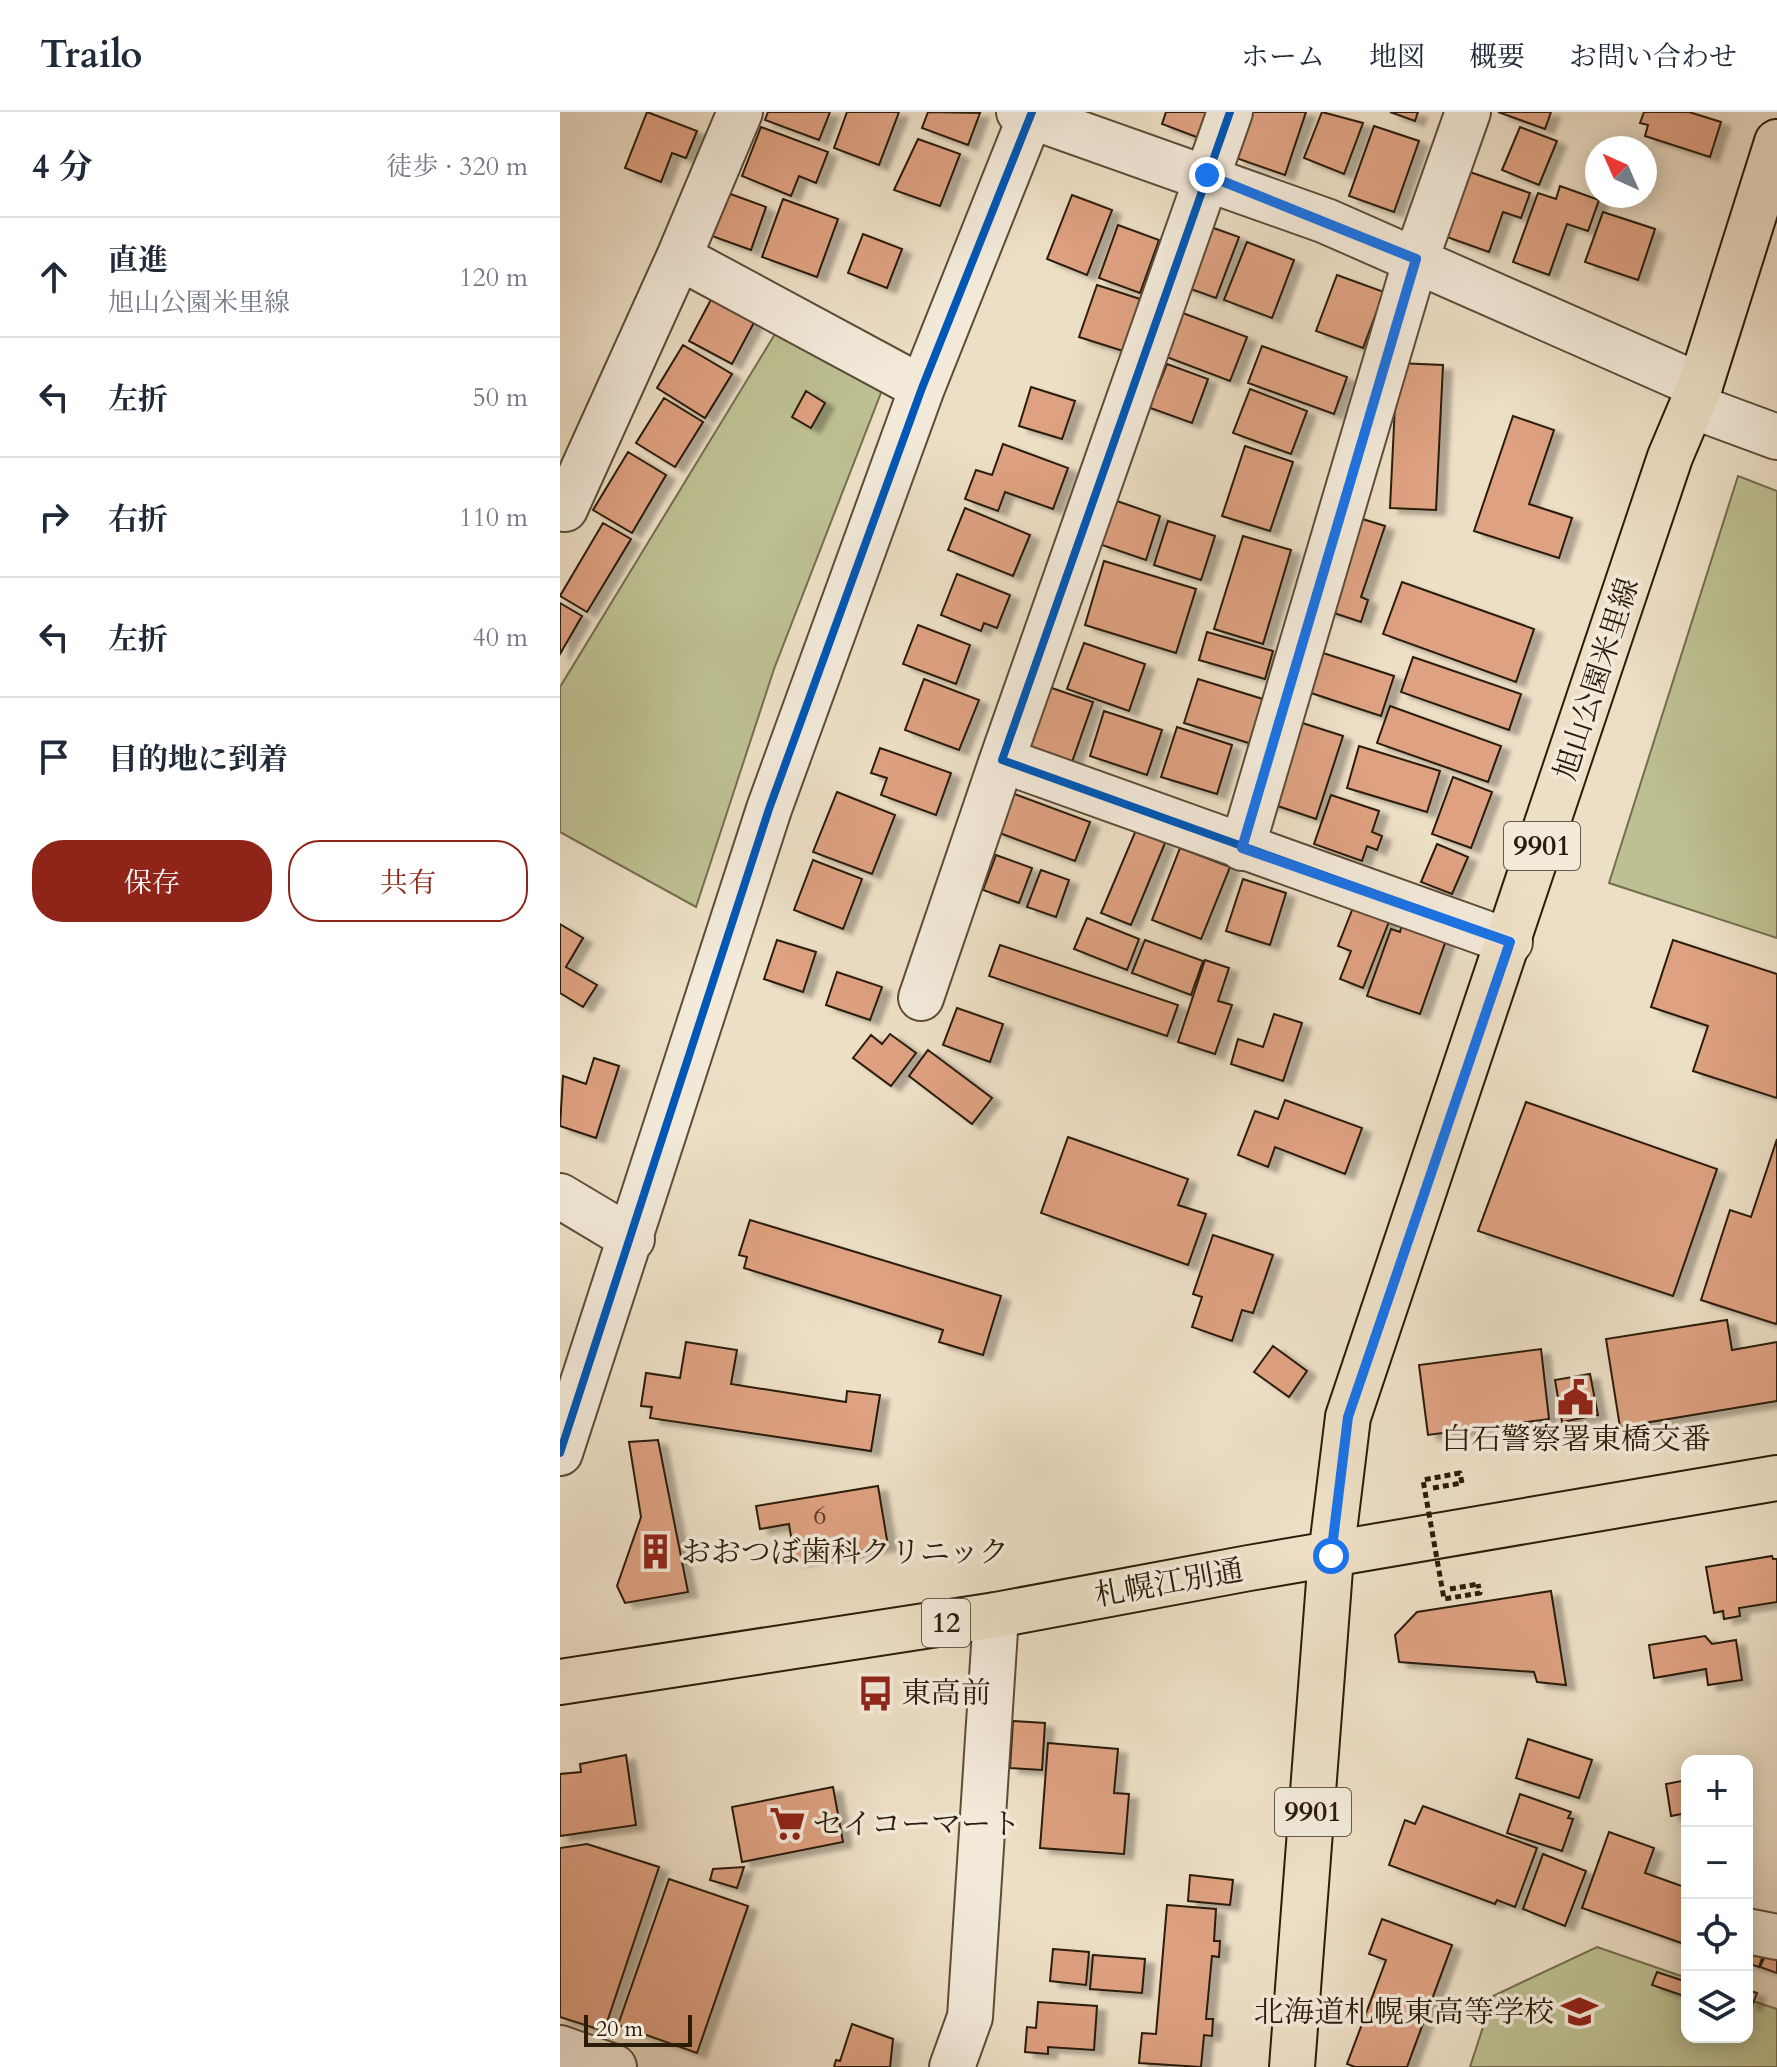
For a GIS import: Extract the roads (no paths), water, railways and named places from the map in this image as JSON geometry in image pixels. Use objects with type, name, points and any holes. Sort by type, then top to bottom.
[{"type":"main road","name":"旭山公園米里線","points":[[1292,2067],[1331,1556],[1348,1417],[1510,942],[1670,457],[1696,396],[1775,153]]},
{"type":"main road","name":"札幌江別通","points":[[560,1682],[996,1615],[1249,1568],[1777,1478]]},
{"type":"street","points":[[560,506],[565,509],[679,257],[740,112]]},
{"type":"street","points":[[921,998],[1230,112]]},
{"type":"street","points":[[1242,848],[1416,259],[1468,112]]},
{"type":"street","points":[[560,1453],[632,1239],[769,809],[922,388],[1027,114],[1207,175],[1416,259],[1777,437]]},
{"type":"street","points":[[679,257],[922,388]]},
{"type":"street","points":[[1002,760],[1510,942]]},
{"type":"street","points":[[560,1196],[632,1239]]},
{"type":"street","points":[[952,2067],[970,2017],[996,1615]]},
{"type":"street","points":[[1753,1932],[1777,1937]]},
{"type":"street","points":[[560,2048],[614,2067]]},
{"type":"place","name":"白石警察署東橋交番","points":[[1576,1398]]},
{"type":"place","name":"おおつぼ歯科クリニック","points":[[655,1552]]},
{"type":"place","name":"東高前","points":[[875,1693]]},
{"type":"place","name":"セイコーマート","points":[[787,1824]]},
{"type":"place","name":"北海道札幌東高等学校","points":[[1580,2012]]}]
